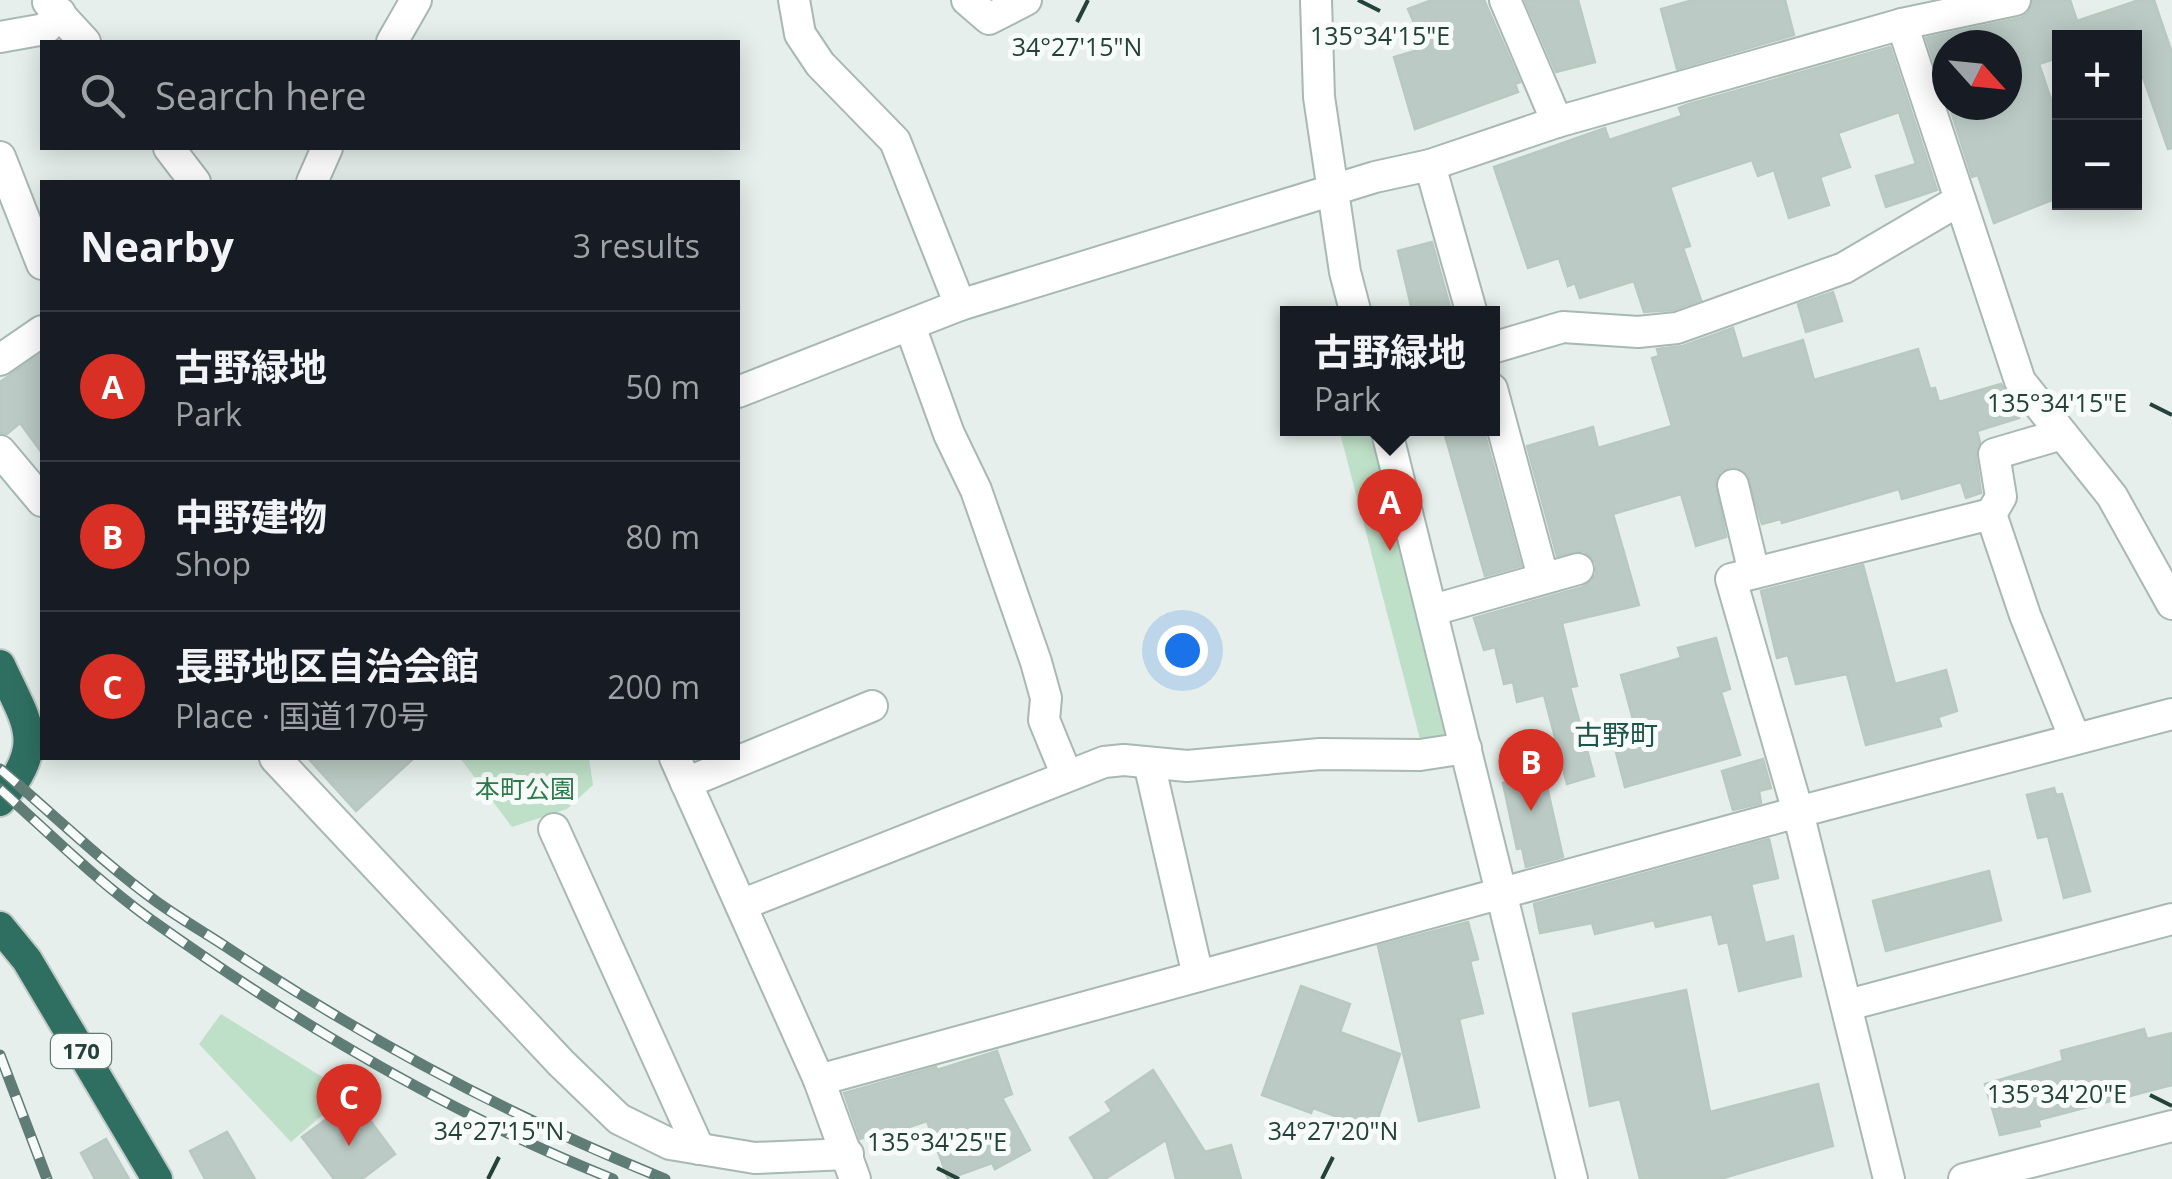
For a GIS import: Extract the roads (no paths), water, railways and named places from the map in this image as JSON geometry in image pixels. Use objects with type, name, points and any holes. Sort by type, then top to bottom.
[{"type":"highway","points":[[0,665],[37,728],[24,767],[0,801]]},
{"type":"highway","name":"170","points":[[0,928],[27,960],[157,1179]]},
{"type":"street","points":[[393,40],[416,0]]},
{"type":"street","points":[[794,0],[800,34],[820,64],[895,141],[960,305]]},
{"type":"street","points":[[967,0],[988,19],[1026,0]]},
{"type":"street","points":[[1316,0],[1318,97],[1345,272],[1354,306]]},
{"type":"street","points":[[1505,0],[1557,122]]},
{"type":"street","points":[[740,391],[960,305],[1374,176],[1430,165],[1557,122],[1902,24],[2015,0]]},
{"type":"street","points":[[0,37],[45,30],[53,7],[83,40]]},
{"type":"street","points":[[1902,24],[2020,381],[2112,496],[2172,604]]},
{"type":"street","points":[[170,150],[193,180]]},
{"type":"street","points":[[313,180],[326,150]]},
{"type":"street","points":[[0,157],[40,259]]},
{"type":"street","points":[[1430,165],[1470,306]]},
{"type":"street","points":[[1500,346],[1563,327],[1638,332],[1678,328],[1844,268],[1960,200]]},
{"type":"street","points":[[910,326],[948,434],[976,490],[1046,698],[1044,720],[1067,776]]},
{"type":"street","points":[[0,360],[40,332]]},
{"type":"street","points":[[1500,418],[1543,577]]},
{"type":"street","points":[[2062,434],[1994,454],[2000,497],[1991,514],[2025,616],[2075,739]]},
{"type":"street","points":[[1388,436],[1572,1179]]},
{"type":"street","points":[[0,451],[40,499]]},
{"type":"street","points":[[1733,485],[1754,573]]},
{"type":"street","points":[[1889,1179],[1798,812],[1731,578],[1991,514]]},
{"type":"street","points":[[1433,610],[1578,568]]},
{"type":"street","points":[[740,750],[872,706]]},
{"type":"street","points":[[819,1080],[1798,812],[2172,714]]},
{"type":"street","points":[[741,905],[1104,762],[1187,766],[1320,754],[1420,755],[1466,748]]},
{"type":"street","points":[[277,760],[561,1063],[619,1119],[670,1144],[852,1169],[819,1080],[680,770],[710,760]]},
{"type":"street","points":[[1150,764],[1198,976]]},
{"type":"street","points":[[554,829],[700,1149]]},
{"type":"street","points":[[1848,1006],[2172,919]]},
{"type":"street","points":[[1964,1179],[2172,1126]]},
{"type":"railway","points":[[0,769],[137,887],[286,985],[390,1047],[498,1104],[665,1179]]},
{"type":"railway","points":[[0,789],[130,904],[260,994],[432,1095],[613,1179]]},
{"type":"railway","points":[[0,1055],[47,1179]]},
{"type":"place","name":"古野緑地","points":[[1390,551]]},
{"type":"place","name":"中野建物","points":[[1531,811]]},
{"type":"place","name":"長野地区自治会館","points":[[349,1146]]},
{"type":"district","name":"古野町","points":[[1616,735]]},
{"type":"park label","name":"本町公園","points":[[525,789]]}]
